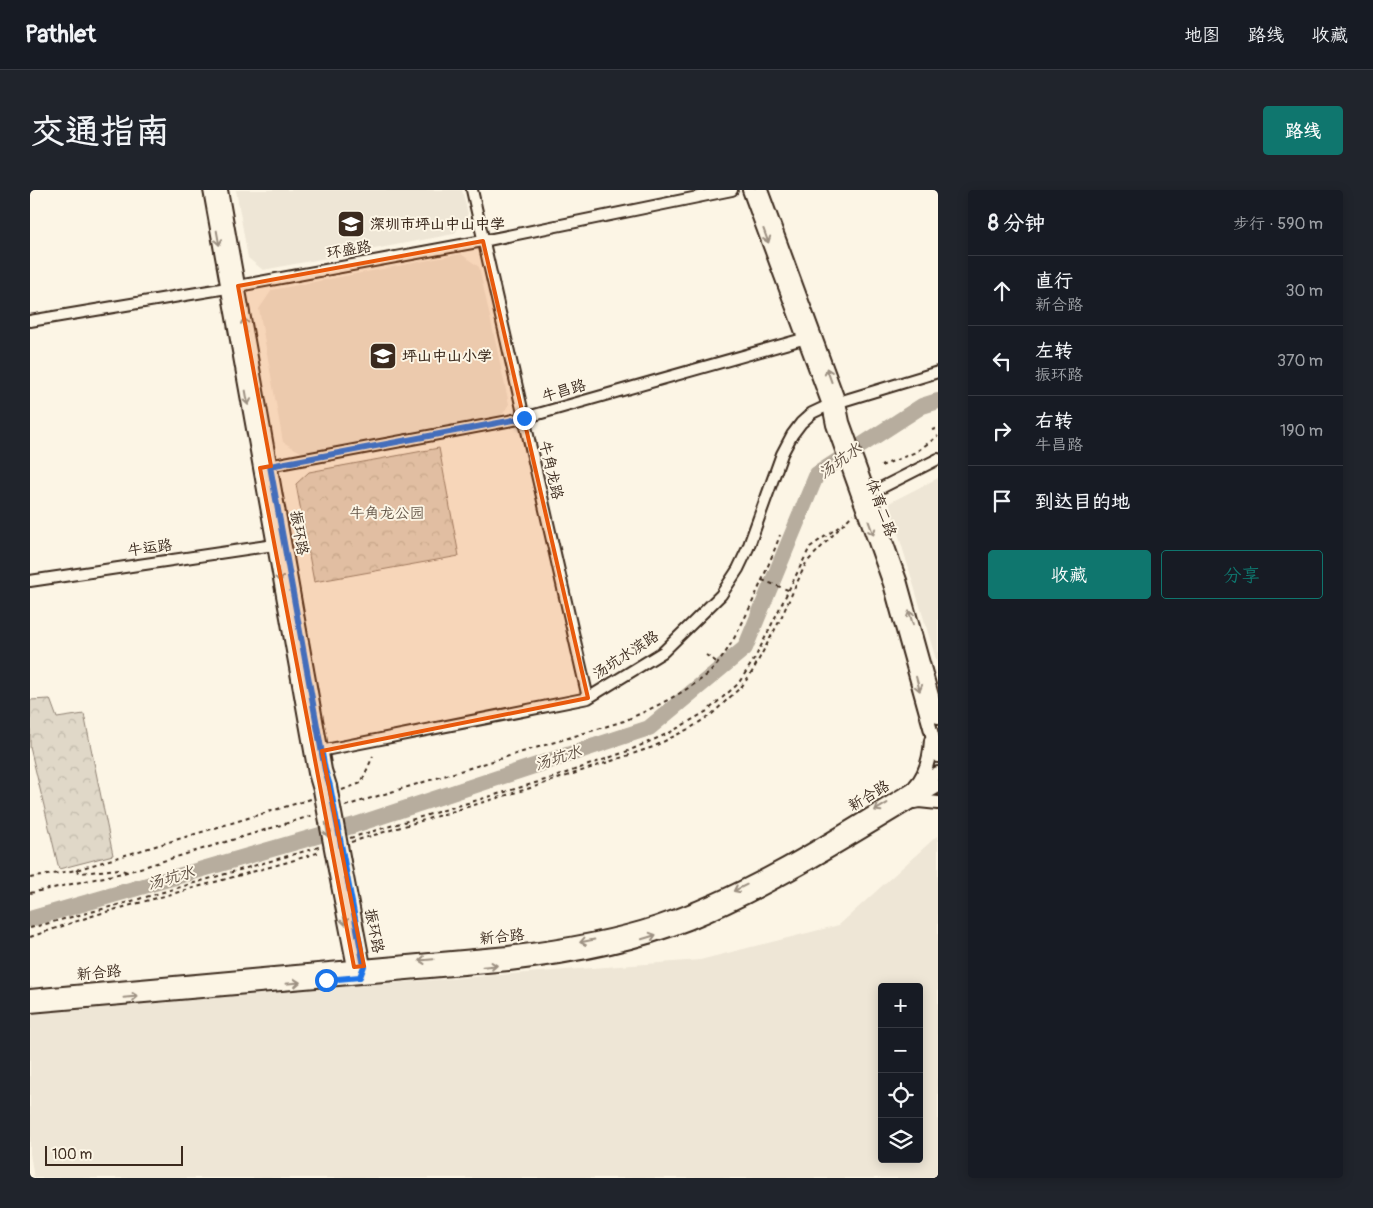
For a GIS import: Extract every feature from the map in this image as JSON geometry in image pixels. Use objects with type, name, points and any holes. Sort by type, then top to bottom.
[{"type":"street","name":"振环路","points":[[210,190],[233,286]]},
{"type":"street","name":"振环路","points":[[221,190],[233,286],[316,752]]},
{"type":"street","name":"牛角龙路","points":[[472,190],[588,698]]},
{"type":"street","name":"环盛路","points":[[30,321],[483,241],[732,190]]},
{"type":"street","name":"体育二路","points":[[749,190],[834,404],[838,423],[853,464],[890,584],[938,756]]},
{"type":"street","name":"体育二路","points":[[761,190],[809,337]]},
{"type":"street","name":"牛昌路","points":[[265,467],[524,418],[809,337]]},
{"type":"street","name":"汤坑水滨路","points":[[316,752],[588,698],[663,652],[721,595],[738,569],[748,548],[782,454],[801,423],[812,413],[834,404],[938,372]]},
{"type":"street","points":[[863,501],[938,459]]},
{"type":"street","name":"振环路","points":[[265,467],[274,545],[316,752],[330,789],[340,868],[360,970]]},
{"type":"street","name":"体育二路","points":[[863,501],[887,540],[938,716]]},
{"type":"street","name":"牛运路","points":[[30,581],[274,545]]},
{"type":"street","points":[[912,789],[919,781],[928,762],[931,741],[930,730]]},
{"type":"street","name":"新合路","points":[[30,1006],[360,970],[537,949],[596,939],[656,923],[718,899],[781,867],[938,773]]},
{"type":"street","name":"新合路","points":[[30,996],[360,970],[509,964],[598,951],[660,933],[722,909],[786,877],[938,786]]},
{"type":"street","points":[[909,803],[919,801],[938,803]]},
{"type":"path","points":[[932,430],[938,428]]},
{"type":"path","points":[[882,466],[916,452],[938,436]]},
{"type":"path","points":[[343,844],[435,818],[653,747],[692,727],[712,714],[742,686],[750,674],[781,618],[806,563],[863,501]]},
{"type":"path","points":[[343,840],[552,778],[628,751],[669,733],[708,709],[738,684],[755,658],[810,547],[842,525]]},
{"type":"path","points":[[338,808],[624,721],[657,706],[690,686],[709,673],[718,663],[732,640],[762,579],[780,535]]},
{"type":"path","points":[[762,579],[788,590]]},
{"type":"path","points":[[788,590],[788,601]]},
{"type":"path","points":[[706,654],[718,663]]},
{"type":"path","points":[[708,709],[712,714]]},
{"type":"path","points":[[330,789],[361,783],[373,756]]},
{"type":"path","points":[[30,878],[76,870],[310,800]]},
{"type":"path","points":[[434,813],[435,818]]},
{"type":"path","points":[[30,893],[127,872],[320,814]]},
{"type":"path","points":[[30,928],[133,901],[326,845]]},
{"type":"path","points":[[30,937],[96,915],[325,850]]},
{"type":"path","points":[[76,870],[81,873],[119,868],[127,872]]},
{"type":"highlighted area","points":[[483,241],[588,698],[322,751],[364,966],[354,967],[260,468],[271,466],[238,286]]},
{"type":"shaded area","name":"深圳市坪山中山中学","points":[[236,190],[462,190],[468,214],[454,234],[263,270],[248,258]]},
{"type":"shaded area","name":"坪山中山小学","points":[[461,254],[479,267],[509,404],[499,420],[306,455],[283,442],[259,309],[272,290]]},
{"type":"shaded area","points":[[938,478],[938,666],[889,503]]},
{"type":"shaded area","points":[[938,835],[938,1178],[34,1178],[30,1154],[30,1010],[700,960],[839,925]]},
{"type":"green space","name":"牛角龙公园","points":[[439,448],[459,556],[314,582],[296,484],[309,472]]},
{"type":"green space","points":[[50,699],[57,718],[84,714],[113,855],[59,869],[30,747],[30,700]]},
{"type":"waterway","name":"汤坑水","points":[[30,919],[355,825],[649,728],[745,648],[817,474],[922,406],[938,401]]},
{"type":"place","name":"深圳市坪山中山中学","points":[[351,224]]},
{"type":"place","name":"坪山中山小学","points":[[383,356]]},
{"type":"route","points":[[326,980],[360,977],[364,966],[330,786],[325,770],[270,466],[524,418]]}]
